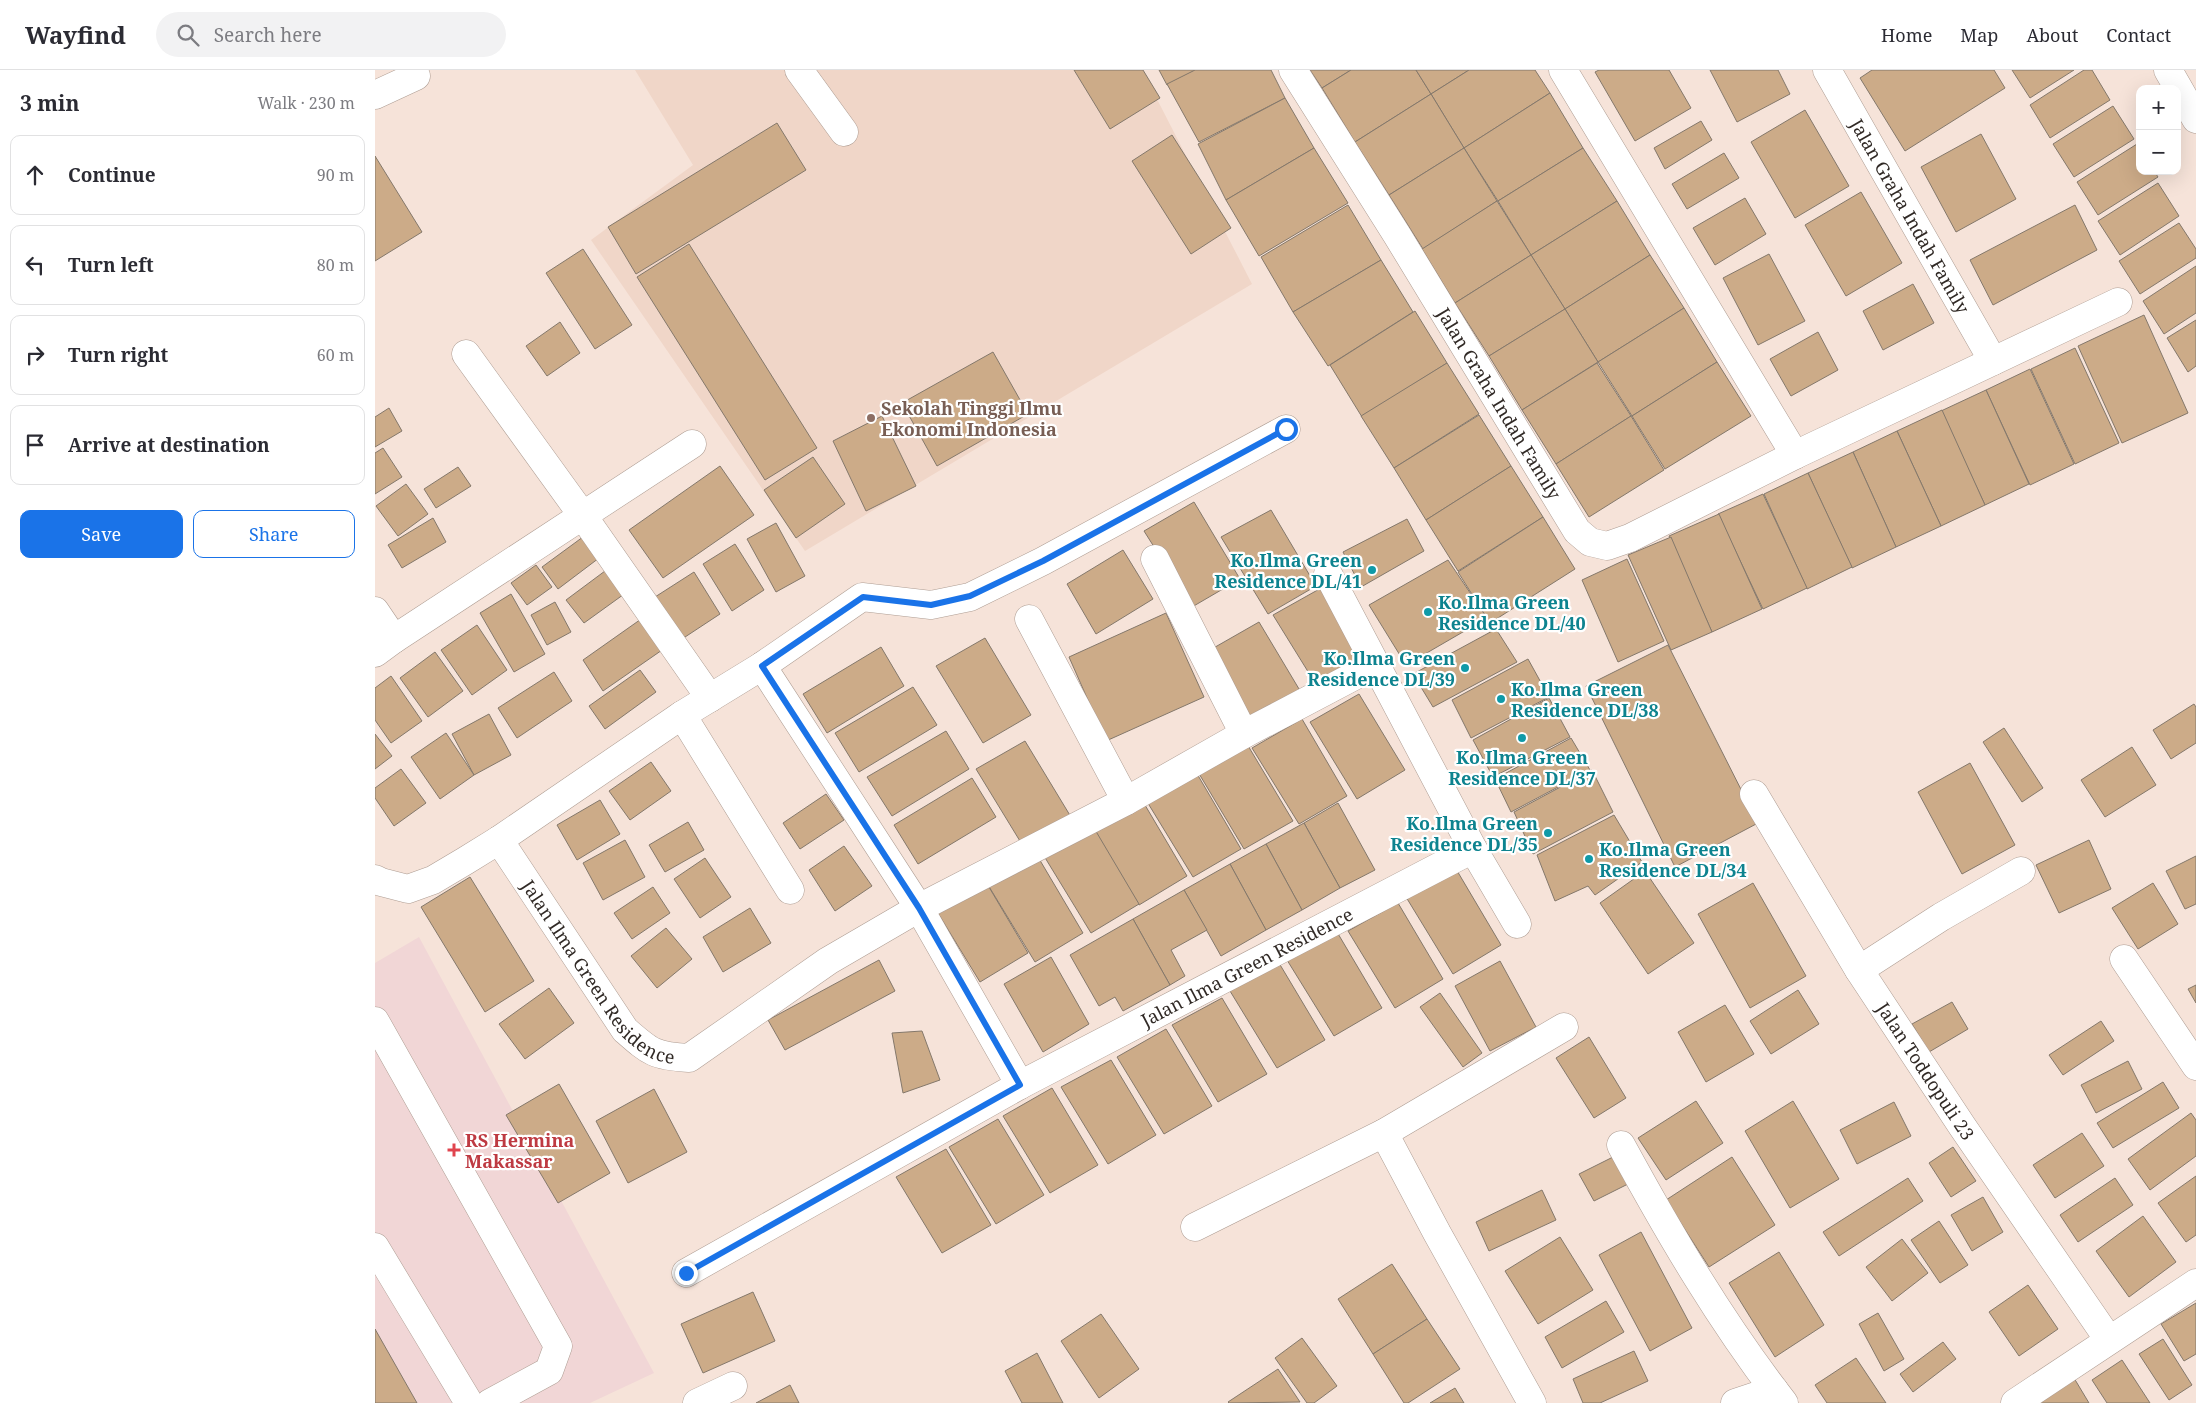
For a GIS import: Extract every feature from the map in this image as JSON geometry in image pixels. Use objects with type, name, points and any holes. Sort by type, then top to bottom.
[{"type":"street","points":[[799,70],[844,132]]},
{"type":"street","name":"Jalan Graha Indah Family","points":[[1293,70],[1397,235],[1553,494],[1577,531],[1590,542],[1607,546],[1630,538],[1795,455],[2118,302]]},
{"type":"street","points":[[1563,70],[1795,455]]},
{"type":"street","name":"Jalan Graha Indah Family","points":[[1827,70],[1993,361]]},
{"type":"street","points":[[2168,70],[2196,119]]},
{"type":"street","points":[[375,95],[417,76]]},
{"type":"street","points":[[466,354],[583,516],[710,698]]},
{"type":"street","points":[[375,879],[408,889],[433,880],[499,840],[682,715],[762,666],[863,597],[931,605],[970,596],[1043,561],[1286,429]]},
{"type":"street","points":[[375,610],[384,646],[692,444]]},
{"type":"street","points":[[1155,559],[1243,734]]},
{"type":"street","points":[[1328,574],[1473,849],[1517,924]]},
{"type":"street","points":[[1029,619],[1126,801]]},
{"type":"street","name":"Jalan Ilma Green Residence","points":[[499,840],[625,1030],[647,1049],[665,1057],[689,1058],[828,961],[919,908],[1126,801],[1243,734],[1375,665]]},
{"type":"street","points":[[762,666],[919,908],[1020,1085]]},
{"type":"street","points":[[682,715],[790,890]]},
{"type":"street","name":"Jalan Toddopuli 23","points":[[1755,794],[1859,970],[1962,1126],[2109,1340]]},
{"type":"street","name":"Jalan Ilma Green Residence","points":[[686,1273],[1020,1085],[1473,849]]},
{"type":"street","points":[[1859,970],[1941,917],[2021,872]]},
{"type":"street","points":[[2124,959],[2196,1066]]},
{"type":"street","points":[[375,1021],[558,1346],[549,1371],[490,1403]]},
{"type":"street","points":[[1195,1228],[1384,1133],[1564,1027]]},
{"type":"street","points":[[1384,1133],[1437,1233],[1532,1403]]},
{"type":"street","points":[[1621,1145],[1661,1218],[1709,1297],[1779,1397],[1735,1403]]},
{"type":"street","points":[[375,1247],[469,1403]]},
{"type":"street","points":[[2015,1403],[2196,1283]]},
{"type":"street","points":[[697,1403],[733,1386]]},
{"type":"shaded area","name":"Sekolah Tinggi Ilmu Ekonomi Indonesia","points":[[635,70],[1142,70],[1252,284],[805,551],[591,240],[693,165]]},
{"type":"shaded area","name":"RS Hermina Makassar","points":[[419,937],[654,1373],[590,1403],[375,1403],[375,963]]},
{"type":"building","points":[[1074,70],[1143,70],[1160,98],[1110,129]]},
{"type":"building","points":[[1159,70],[1196,70],[1167,85]]},
{"type":"building","points":[[1195,70],[1271,70],[1285,98],[1199,142],[1167,84]]},
{"type":"building","points":[[1310,70],[1351,70],[1322,88]]},
{"type":"building","points":[[1351,70],[1416,70],[1431,94],[1355,142],[1322,88]]},
{"type":"building","points":[[1416,70],[1469,70],[1431,94]]},
{"type":"building","points":[[1469,70],[1535,70],[1550,93],[1464,148],[1431,94]]},
{"type":"building","points":[[1599,70],[1669,70],[1691,108],[1635,141],[1595,72]]},
{"type":"building","points":[[1710,70],[1778,70],[1790,94],[1737,122]]},
{"type":"building","points":[[1872,70],[1994,70],[2005,88],[1905,151],[1860,78]]},
{"type":"building","points":[[2012,70],[2074,70],[2030,98]]},
{"type":"building","points":[[2084,70],[2092,70],[2110,100],[2050,138],[2030,105]]},
{"type":"building","points":[[1550,93],[1583,148],[1498,201],[1464,148]]},
{"type":"building","points":[[1431,94],[1464,148],[1389,195],[1355,142]]},
{"type":"building","points":[[1285,98],[1314,148],[1226,200],[1198,144]]},
{"type":"building","points":[[2113,106],[2134,139],[2074,177],[2053,144]]},
{"type":"building","points":[[1805,110],[1849,186],[1795,218],[1751,142]]},
{"type":"building","points":[[1701,121],[1712,140],[1665,169],[1654,148]]},
{"type":"building","points":[[777,123],[806,170],[636,274],[608,227]]},
{"type":"building","points":[[1981,134],[2016,199],[1956,232],[1921,167]]},
{"type":"building","points":[[1172,135],[1231,228],[1191,254],[1132,161]]},
{"type":"building","points":[[2136,145],[2136,175],[2157,175],[2158,177],[2098,215],[2077,182]]},
{"type":"building","points":[[1314,148],[1348,203],[1259,256],[1226,200]]},
{"type":"building","points":[[1464,148],[1497,201],[1423,249],[1389,195]]},
{"type":"building","points":[[1583,148],[1617,201],[1531,255],[1498,201]]},
{"type":"building","points":[[1724,153],[1739,178],[1687,209],[1672,184]]},
{"type":"building","points":[[375,156],[422,232],[375,261]]},
{"type":"building","points":[[2158,183],[2179,216],[2120,255],[2098,221]]},
{"type":"building","points":[[1861,192],[1902,263],[1846,296],[1805,225]]},
{"type":"building","points":[[1745,198],[1766,234],[1715,265],[1693,228]]},
{"type":"building","points":[[1497,201],[1531,255],[1455,303],[1422,249]]},
{"type":"building","points":[[1617,201],[1650,255],[1565,309],[1531,255]]},
{"type":"building","points":[[1348,205],[1381,260],[1293,312],[1261,257]]},
{"type":"building","points":[[2075,205],[2097,250],[1993,305],[1970,260]]},
{"type":"building","points":[[2179,223],[2196,249],[2196,258],[2140,294],[2119,261]]},
{"type":"building","points":[[689,244],[817,448],[765,480],[637,277]]},
{"type":"building","points":[[583,249],[632,325],[595,349],[546,273]]},
{"type":"building","points":[[1769,254],[1805,321],[1758,345],[1723,278]]},
{"type":"building","points":[[1531,255],[1565,309],[1489,356],[1455,303]]},
{"type":"building","points":[[1650,255],[1684,308],[1598,362],[1565,309]]},
{"type":"building","points":[[1381,260],[1413,312],[1328,366],[1293,312]]},
{"type":"building","points":[[2196,266],[2196,313],[2164,334],[2143,301]]},
{"type":"building","points":[[1913,284],[1934,323],[1883,350],[1863,311]]},
{"type":"building","points":[[1684,308],[1717,362],[1632,416],[1598,362]]},
{"type":"building","points":[[1565,309],[1598,362],[1522,410],[1489,356]]},
{"type":"building","points":[[1415,311],[1447,363],[1362,417],[1330,365]]},
{"type":"building","points":[[2144,315],[2188,413],[2122,443],[2078,346]]},
{"type":"building","points":[[2196,320],[2196,366],[2188,372],[2167,338]]},
{"type":"building","points":[[560,322],[580,353],[547,376],[526,346]]},
{"type":"building","points":[[1818,332],[1838,370],[1791,396],[1770,359]]},
{"type":"building","points":[[2075,348],[2119,443],[2075,464],[2031,369]]},
{"type":"building","points":[[993,352],[1028,414],[937,466],[902,403]]},
{"type":"building","points":[[1717,362],[1751,416],[1665,469],[1632,416]]},
{"type":"building","points":[[1447,363],[1479,414],[1394,468],[1361,416]]},
{"type":"building","points":[[1597,363],[1631,416],[1556,464],[1522,410]]},
{"type":"building","points":[[2030,369],[2074,464],[2030,485],[1986,390]]},
{"type":"building","points":[[1986,390],[2029,484],[1985,505],[1941,411]]},
{"type":"building","points":[[389,408],[402,431],[375,447],[375,417]]},
{"type":"building","points":[[1942,410],[1985,505],[1941,526],[1897,431]]},
{"type":"building","points":[[1479,415],[1511,466],[1426,520],[1394,468]]},
{"type":"building","points":[[882,416],[916,486],[866,511],[833,441]]},
{"type":"building","points":[[1631,416],[1664,470],[1589,517],[1556,464]]},
{"type":"building","points":[[1897,431],[1941,526],[1896,547],[1853,452]]},
{"type":"building","points":[[383,448],[402,477],[375,494],[375,453]]},
{"type":"building","points":[[1853,452],[1896,547],[1852,568],[1808,473]]},
{"type":"building","points":[[813,457],[845,504],[796,538],[764,490]]},
{"type":"building","points":[[720,466],[754,515],[663,578],[629,530]]},
{"type":"building","points":[[1511,466],[1543,517],[1458,571],[1426,520]]},
{"type":"building","points":[[458,467],[471,486],[436,508],[424,489]]},
{"type":"building","points":[[1808,473],[1852,567],[1807,589],[1764,494]]},
{"type":"building","points":[[406,484],[428,514],[398,536],[376,506]]},
{"type":"building","points":[[1763,494],[1807,588],[1763,609],[1718,514]]},
{"type":"building","points":[[1194,502],[1240,579],[1192,607],[1144,531]]},
{"type":"building","points":[[1271,510],[1316,586],[1268,614],[1221,537]]},
{"type":"building","points":[[1719,514],[1762,609],[1712,632],[1669,536]]},
{"type":"building","points":[[1543,517],[1575,569],[1490,623],[1458,572]]},
{"type":"building","points":[[433,518],[446,542],[402,568],[388,545]]},
{"type":"building","name":"Ko.Ilma Green Residence DL/41","points":[[1407,519],[1424,551],[1361,587],[1343,552]]},
{"type":"building","points":[[776,523],[805,576],[776,592],[747,539]]},
{"type":"building","points":[[587,534],[603,555],[558,589],[542,567]]},
{"type":"building","points":[[1671,537],[1712,632],[1671,650],[1628,555]]},
{"type":"building","points":[[735,544],[764,590],[732,611],[703,564]]},
{"type":"building","points":[[1123,550],[1153,599],[1096,634],[1067,584]]},
{"type":"building","points":[[1627,559],[1664,641],[1618,662],[1582,580]]},
{"type":"building","name":"Ko.Ilma Green Residence DL/40","points":[[1448,560],[1487,618],[1406,665],[1369,605]]},
{"type":"building","points":[[536,565],[552,587],[527,605],[511,583]]},
{"type":"building","points":[[609,568],[627,592],[584,623],[566,600]]},
{"type":"building","points":[[694,572],[720,614],[682,639],[655,597]]},
{"type":"building","points":[[1323,587],[1368,663],[1320,691],[1273,615]]},
{"type":"building","points":[[511,594],[545,654],[514,672],[480,613]]},
{"type":"building","points":[[555,602],[571,632],[547,645],[531,615]]},
{"type":"building","points":[[1166,613],[1204,697],[1106,741],[1069,657]]},
{"type":"building","points":[[644,617],[665,648],[603,691],[583,660]]},
{"type":"building","points":[[1259,622],[1305,699],[1257,727],[1210,650]]},
{"type":"building","points":[[477,625],[507,670],[472,695],[441,650]]},
{"type":"building","name":"Ko.Ilma Green Residence DL/39","points":[[1496,629],[1517,662],[1433,707],[1413,674]]},
{"type":"building","points":[[985,638],[1031,715],[983,743],[936,666]]},
{"type":"building","points":[[1668,645],[1758,823],[1675,867],[1586,686]]},
{"type":"building","points":[[881,647],[904,686],[827,733],[803,694]]},
{"type":"building","points":[[435,652],[463,691],[428,717],[400,678]]},
{"type":"building","name":"Ko.Ilma Green Residence DL/38","points":[[1528,659],[1549,697],[1471,738],[1452,700]]},
{"type":"building","points":[[640,670],[656,692],[605,729],[589,706]]},
{"type":"building","points":[[554,672],[572,701],[517,738],[498,708]]},
{"type":"building","points":[[391,676],[422,721],[391,743],[375,720],[375,688]]},
{"type":"building","points":[[913,687],[937,725],[859,772],[835,733]]},
{"type":"building","points":[[1359,694],[1405,770],[1357,799],[1310,722]]},
{"type":"building","name":"Ko.Ilma Green Residence DL/37","points":[[1549,698],[1570,737],[1493,777],[1473,740]]},
{"type":"building","points":[[2194,704],[2196,707],[2196,743],[2171,759],[2153,730]]},
{"type":"building","points":[[489,714],[511,755],[474,775],[452,734]]},
{"type":"building","points":[[1302,719],[1347,796],[1299,824],[1252,748]]},
{"type":"building","points":[[2004,728],[2043,788],[2022,802],[1983,742]]},
{"type":"building","points":[[946,731],[969,769],[892,816],[867,777]]},
{"type":"building","points":[[446,733],[474,775],[440,799],[411,757]]},
{"type":"building","points":[[375,734],[392,756],[375,769]]},
{"type":"building","points":[[1571,738],[1590,770],[1511,812],[1495,779]]},
{"type":"building","points":[[1025,741],[1071,817],[1023,846],[976,769]]},
{"type":"building","points":[[1247,744],[1293,821],[1244,849],[1198,772]]},
{"type":"building","points":[[2132,747],[2156,785],[2105,817],[2081,780]]},
{"type":"building","points":[[651,762],[671,791],[630,820],[609,791]]},
{"type":"building","points":[[1970,763],[2015,845],[1962,874],[1918,792]]},
{"type":"building","points":[[401,769],[426,803],[394,826],[375,798],[375,788]]},
{"type":"building","name":"Ko.Ilma Green Residence DL/35","points":[[1592,770],[1613,812],[1533,854],[1514,812]]},
{"type":"building","points":[[1196,772],[1241,849],[1193,877],[1146,800]]},
{"type":"building","points":[[972,778],[996,817],[918,864],[894,825]]},
{"type":"building","points":[[826,794],[844,820],[800,849],[783,823]]},
{"type":"building","points":[[600,800],[620,834],[577,860],[557,825]]},
{"type":"building","points":[[1142,800],[1187,876],[1139,905],[1092,828]]},
{"type":"building","points":[[1338,803],[1375,870],[1340,888],[1304,823]]},
{"type":"building","name":"Ko.Ilma Green Residence DL/34","points":[[1614,815],[1642,862],[1595,895],[1588,886],[1555,901],[1537,855]]},
{"type":"building","points":[[688,822],[704,850],[665,872],[649,845]]},
{"type":"building","points":[[1304,823],[1340,888],[1302,910],[1266,844]]},
{"type":"building","points":[[1094,828],[1139,904],[1091,933],[1044,856]]},
{"type":"building","points":[[625,840],[645,877],[603,900],[583,863]]},
{"type":"building","points":[[2089,840],[2111,889],[2059,913],[2036,865]]},
{"type":"building","points":[[1266,844],[1302,910],[1266,930],[1230,864]]},
{"type":"building","points":[[844,846],[872,886],[835,911],[809,870]]},
{"type":"building","points":[[2196,856],[2196,904],[2185,909],[2166,871]]},
{"type":"building","points":[[1038,857],[1083,933],[1035,962],[988,885]]},
{"type":"building","points":[[705,858],[731,897],[700,918],[674,879]]},
{"type":"building","points":[[1230,864],[1266,930],[1221,956],[1184,890]]},
{"type":"building","points":[[1456,869],[1501,945],[1453,974],[1406,897]]},
{"type":"building","points":[[1645,871],[1694,943],[1648,974],[1600,903]]},
{"type":"building","points":[[470,877],[534,981],[485,1012],[421,907]]},
{"type":"building","points":[[983,877],[1028,953],[980,982],[933,905]]},
{"type":"building","points":[[1753,883],[1806,976],[1750,1008],[1698,914]]},
{"type":"building","points":[[2153,883],[2178,924],[2138,949],[2112,908]]},
{"type":"building","points":[[653,887],[670,913],[632,939],[614,913]]},
{"type":"building","points":[[1184,890],[1207,930],[1171,950],[1185,976],[1170,985],[1133,919]]},
{"type":"building","points":[[1398,903],[1443,979],[1395,1008],[1348,931]]},
{"type":"building","points":[[750,908],[771,943],[723,972],[703,937]]},
{"type":"building","points":[[1133,919],[1170,985],[1123,1011],[1115,997],[1099,1006],[1070,955]]},
{"type":"building","points":[[666,928],[692,959],[657,988],[631,956]]},
{"type":"building","points":[[1337,932],[1382,1008],[1334,1036],[1287,960]]},
{"type":"building","points":[[1051,957],[1089,1024],[1043,1052],[1004,984]]},
{"type":"building","points":[[879,960],[895,991],[785,1050],[768,1020]]},
{"type":"building","points":[[1500,961],[1536,1027],[1490,1051],[1455,986]]},
{"type":"building","points":[[1279,963],[1325,1040],[1277,1068],[1230,991]]},
{"type":"building","points":[[2196,985],[2196,1003],[2188,989]]},
{"type":"building","points":[[549,988],[574,1023],[525,1059],[499,1024]]},
{"type":"building","points":[[1798,990],[1819,1024],[1771,1054],[1750,1021]]},
{"type":"building","points":[[1440,993],[1482,1053],[1463,1067],[1420,1007]]},
{"type":"building","points":[[1222,998],[1267,1074],[1218,1102],[1172,1025]]},
{"type":"building","points":[[1952,1002],[1968,1029],[1929,1052],[1912,1024]]},
{"type":"building","points":[[1725,1005],[1754,1054],[1706,1082],[1678,1032]]},
{"type":"building","points":[[2101,1021],[2114,1041],[2063,1075],[2049,1055]]},
{"type":"building","points":[[1166,1029],[1212,1106],[1164,1134],[1117,1057]]},
{"type":"building","points":[[922,1031],[940,1080],[903,1093],[892,1033]]},
{"type":"building","points":[[1589,1037],[1626,1098],[1594,1118],[1556,1058]]},
{"type":"building","points":[[1111,1060],[1156,1135],[1108,1164],[1061,1087]]},
{"type":"building","points":[[2128,1061],[2142,1089],[2096,1113],[2081,1085]]},
{"type":"building","points":[[2163,1082],[2179,1108],[2113,1148],[2097,1123]]},
{"type":"building","points":[[559,1084],[610,1173],[558,1203],[506,1115]]},
{"type":"building","points":[[1052,1088],[1098,1165],[1050,1193],[1003,1116]]},
{"type":"building","points":[[654,1089],[687,1152],[628,1183],[596,1121]]},
{"type":"building","points":[[1696,1101],[1723,1143],[1666,1180],[1638,1138]]},
{"type":"building","points":[[1793,1101],[1839,1179],[1790,1208],[1745,1131]]},
{"type":"building","points":[[1894,1102],[1911,1136],[1857,1164],[1840,1130]]},
{"type":"building","points":[[2191,1113],[2196,1120],[2196,1156],[2150,1190],[2128,1159]]},
{"type":"building","points":[[998,1119],[1044,1195],[996,1224],[949,1147]]},
{"type":"building","points":[[2082,1133],[2104,1166],[2055,1198],[2033,1165]]},
{"type":"building","points":[[1953,1147],[1976,1181],[1951,1197],[1929,1163]]},
{"type":"building","points":[[946,1149],[991,1225],[942,1253],[896,1177]]},
{"type":"building","points":[[1619,1154],[1634,1181],[1594,1201],[1579,1174]]},
{"type":"building","points":[[1732,1157],[1775,1225],[1709,1267],[1666,1200]]},
{"type":"building","points":[[2196,1176],[2196,1235],[2186,1242],[2158,1203]]},
{"type":"building","points":[[1908,1178],[1923,1201],[1839,1256],[1823,1232]]},
{"type":"building","points":[[2115,1178],[2133,1205],[2078,1242],[2060,1215]]},
{"type":"building","points":[[1542,1190],[1556,1220],[1489,1251],[1476,1222]]},
{"type":"building","points":[[1983,1197],[2003,1232],[1972,1251],[1951,1215]]},
{"type":"building","points":[[2143,1216],[2176,1262],[2129,1297],[2096,1251]]},
{"type":"building","points":[[1939,1221],[1968,1265],[1940,1283],[1911,1240]]},
{"type":"building","points":[[1641,1232],[1692,1328],[1650,1351],[1599,1255]]},
{"type":"building","points":[[1560,1237],[1593,1290],[1538,1324],[1505,1271]]},
{"type":"building","points":[[1902,1239],[1928,1273],[1892,1301],[1866,1267]]},
{"type":"building","points":[[1779,1252],[1824,1325],[1775,1357],[1729,1283]]},
{"type":"building","points":[[1392,1264],[1427,1319],[1373,1354],[1338,1299]]},
{"type":"building","points":[[2028,1285],[2058,1329],[2019,1356],[1989,1312]]},
{"type":"building","points":[[753,1292],[775,1341],[703,1373],[681,1324]]},
{"type":"building","points":[[1606,1301],[1624,1332],[1562,1368],[1545,1337]]},
{"type":"building","points":[[2196,1303],[2196,1354],[2184,1361],[2161,1324]]},
{"type":"building","points":[[1878,1313],[1904,1359],[1884,1371],[1859,1324]]},
{"type":"building","points":[[1101,1314],[1139,1369],[1099,1398],[1061,1341]]},
{"type":"building","points":[[1427,1319],[1460,1369],[1408,1403],[1404,1403],[1373,1354]]},
{"type":"building","points":[[375,1329],[417,1403],[375,1403]]},
{"type":"building","points":[[1302,1338],[1337,1386],[1314,1403],[1307,1403],[1275,1358]]},
{"type":"building","points":[[2163,1339],[2192,1385],[2169,1400],[2139,1354]]},
{"type":"building","points":[[1943,1342],[1956,1359],[1913,1392],[1900,1374]]},
{"type":"building","points":[[1634,1351],[1648,1381],[1600,1403],[1583,1403],[1573,1379]]},
{"type":"building","points":[[1037,1353],[1063,1403],[1022,1403],[1005,1371]]},
{"type":"building","points":[[1856,1358],[1886,1403],[1827,1403],[1815,1385]]},
{"type":"building","points":[[2122,1360],[2150,1403],[2107,1403],[2092,1380]]},
{"type":"building","points":[[1278,1369],[1300,1402],[1228,1402]]},
{"type":"building","points":[[2074,1378],[2089,1403],[2034,1403]]},
{"type":"building","points":[[790,1385],[799,1403],[756,1403]]},
{"type":"building","points":[[1455,1388],[1464,1403],[1430,1403]]},
{"type":"place","name":"Sekolah Tinggi Ilmu Ekonomi Indonesia","points":[[871,418]]},
{"type":"place","name":"Ko.Ilma Green Residence DL/41","points":[[1372,570]]},
{"type":"place","name":"Ko.Ilma Green Residence DL/40","points":[[1428,612]]},
{"type":"place","name":"Ko.Ilma Green Residence DL/39","points":[[1465,668]]},
{"type":"place","name":"Ko.Ilma Green Residence DL/38","points":[[1501,699]]},
{"type":"place","name":"Ko.Ilma Green Residence DL/37","points":[[1522,738]]},
{"type":"place","name":"Ko.Ilma Green Residence DL/35","points":[[1548,833]]},
{"type":"place","name":"Ko.Ilma Green Residence DL/34","points":[[1589,859]]},
{"type":"place","name":"RS Hermina Makassar","points":[[454,1150]]},
{"type":"route","points":[[686,1273],[1020,1085],[919,908],[762,666],[863,597],[931,605],[970,596],[1043,561],[1286,429]]}]
